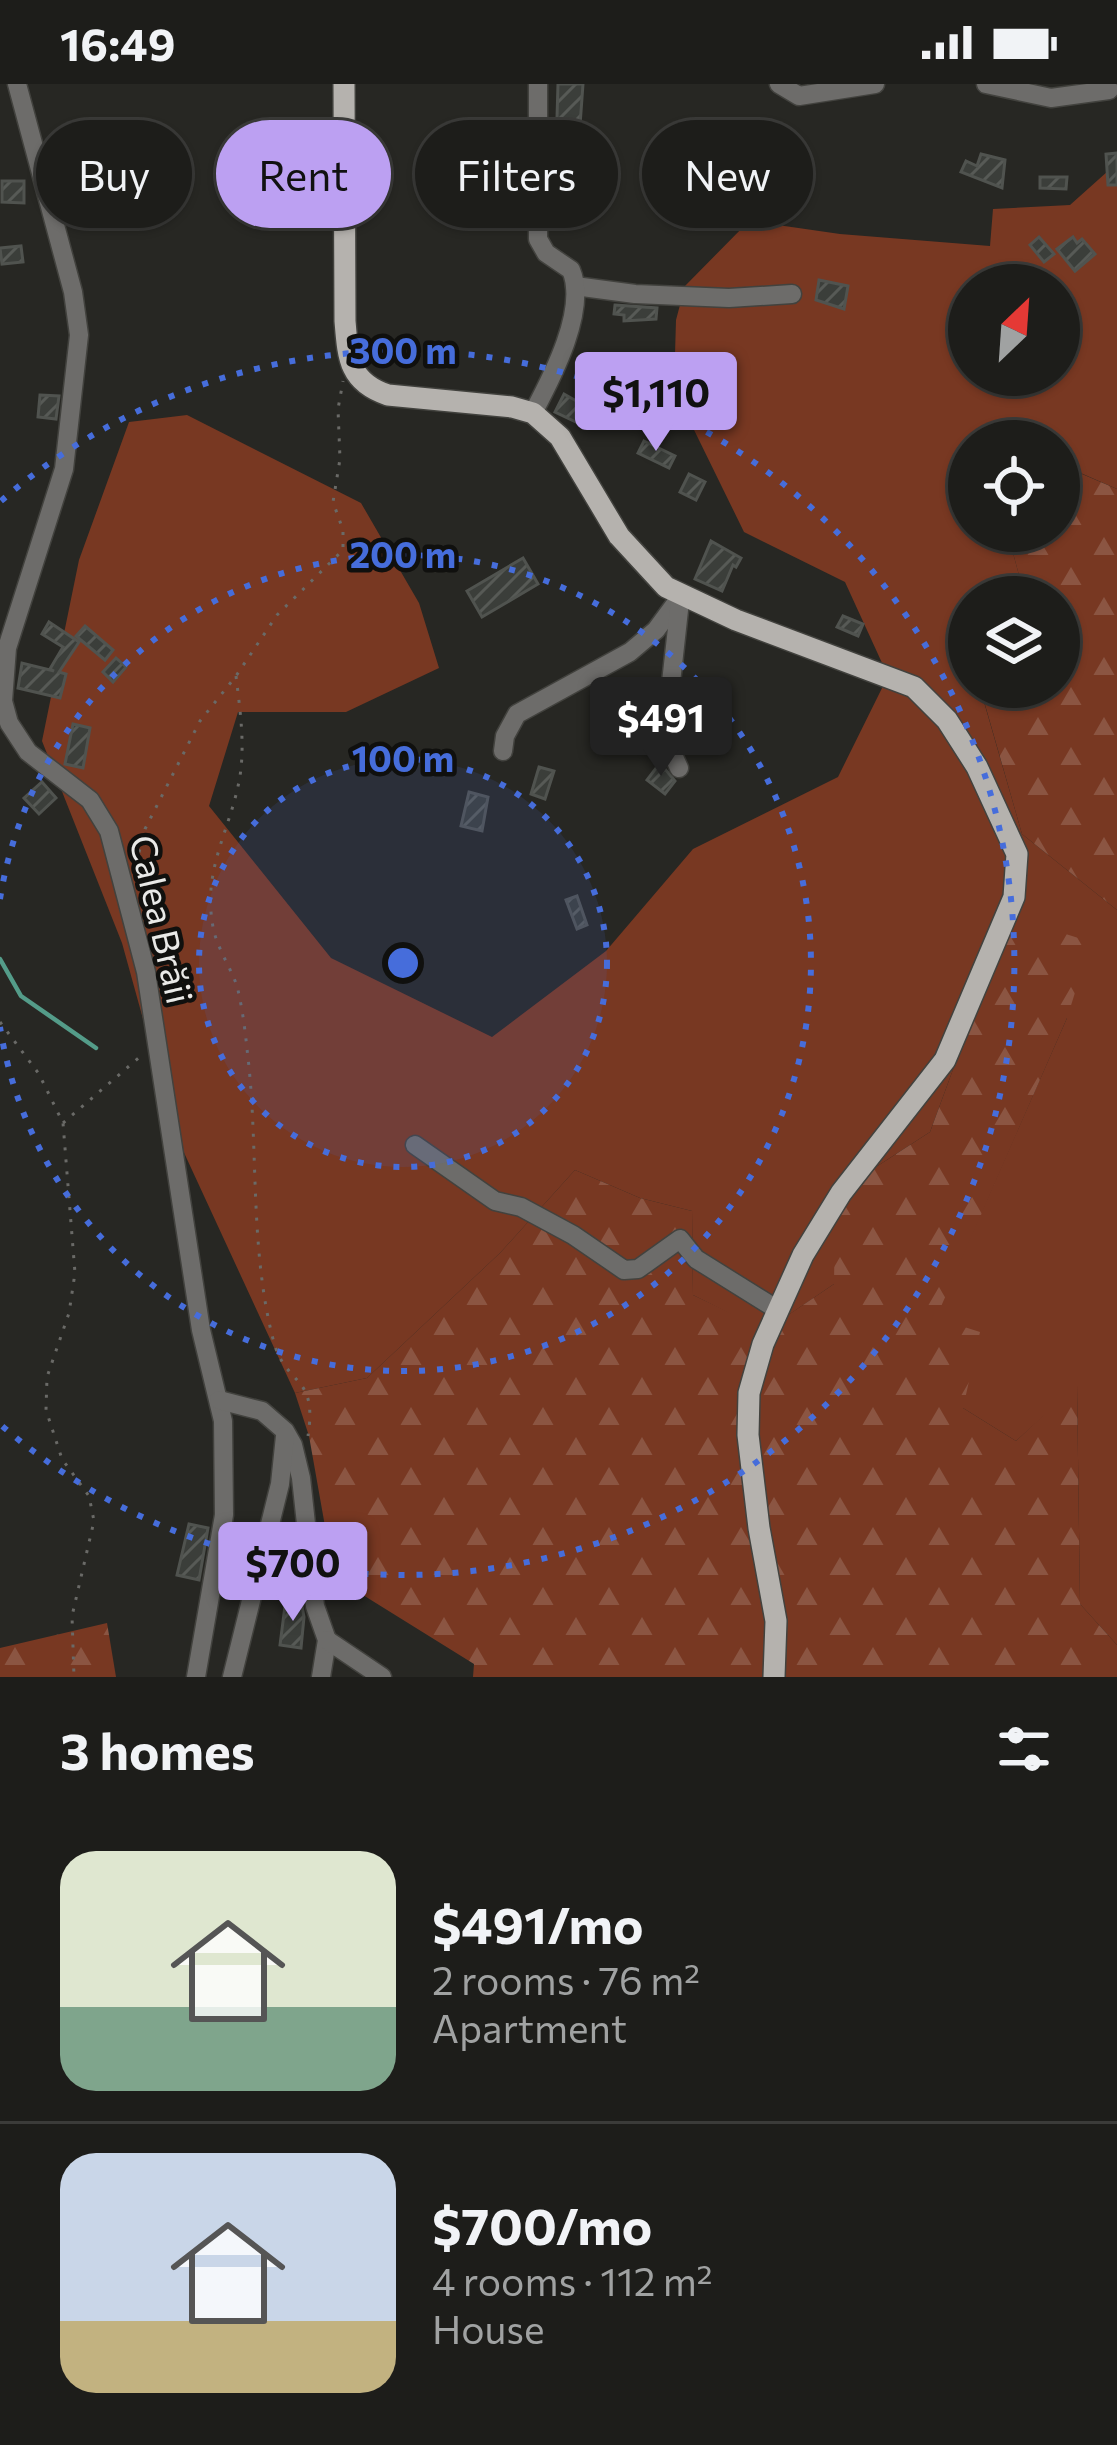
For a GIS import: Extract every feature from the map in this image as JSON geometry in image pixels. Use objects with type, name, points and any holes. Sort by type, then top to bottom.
[{"type":"main road","points":[[344,84],[345,321],[351,369],[363,383],[388,395],[533,413],[575,456],[633,555],[650,574],[681,596],[736,620],[895,677],[930,701],[977,767],[1017,854],[1016,885],[945,1060],[841,1193],[803,1256],[763,1344],[749,1393],[748,1435],[776,1621],[773,1677]]},
{"type":"street","name":"Calea Brăii","points":[[17,84],[69,274],[79,335],[64,469],[7,648],[4,701],[9,723],[28,752],[81,791],[99,812],[128,894],[157,1042],[201,1330],[219,1400],[225,1456],[224,1515],[199,1669]]},
{"type":"street","points":[[533,413],[563,351],[575,286],[571,271],[546,253],[538,238],[538,84]]},
{"type":"street","points":[[779,84],[800,96],[875,84]]},
{"type":"street","points":[[986,84],[1052,98],[1108,87]]},
{"type":"street","points":[[575,286],[744,299],[792,294]]},
{"type":"street","points":[[503,751],[517,713],[646,640],[681,596]]},
{"type":"street","points":[[679,768],[665,737],[681,596]]},
{"type":"street","points":[[415,1145],[495,1202],[521,1207],[625,1270],[638,1269],[680,1239],[696,1259],[778,1310]]},
{"type":"street","points":[[219,1400],[262,1411],[293,1445],[315,1606],[327,1640],[321,1677]]},
{"type":"street","points":[[199,1669],[233,1674],[280,1484],[285,1431]]},
{"type":"street","points":[[327,1640],[382,1677]]},
{"type":"path","points":[[128,894],[146,830],[200,721],[277,615],[343,550],[343,530],[333,502],[340,459],[340,386],[351,369]]},
{"type":"path","points":[[236,676],[243,744],[239,779],[214,861],[213,927],[236,985],[247,1044],[260,1249],[273,1340],[282,1364],[298,1378],[312,1408],[301,1478]]},
{"type":"path","points":[[0,1022],[39,1074],[63,1123],[76,1273],[69,1313],[47,1377],[46,1410],[62,1459],[89,1496],[94,1520],[72,1616],[74,1677]]},
{"type":"path","points":[[63,1123],[157,1042]]},
{"type":"green space","points":[[1117,163],[1117,489],[1080,473],[1080,420],[948,420],[948,552],[1013,552],[1019,576],[948,576],[948,708],[986,708],[1022,834],[1117,910],[1117,1645],[1080,1604],[1077,1386],[1016,1441],[963,1408],[935,1318],[1067,1018],[979,999],[930,1132],[876,1167],[834,1284],[765,1331],[693,1295],[692,1211],[640,1198],[575,1170],[500,1253],[367,1378],[295,1393],[174,1131],[122,943],[42,741],[79,560],[129,422],[187,415],[361,503],[419,603],[439,668],[346,712],[238,712],[209,806],[331,958],[492,1037],[606,951],[693,849],[838,777],[888,676],[845,582],[744,532],[674,389],[676,320],[685,286],[742,228],[798,228],[990,246],[993,209],[1070,205]]},
{"type":"green space","points":[[1080,473],[1117,489],[1117,910],[1022,834],[986,708],[1080,708],[1080,576],[1019,576],[1013,552],[1080,552]]},
{"type":"green space","points":[[1015,918],[1091,942],[1067,1018],[936,1318],[980,1332],[963,1408],[1016,1441],[1077,1384],[1080,1604],[1117,1645],[1117,1677],[473,1677],[474,1664],[334,1577],[309,1436],[295,1393],[367,1378],[500,1253],[575,1170],[640,1198],[692,1211],[693,1295],[766,1330],[834,1284],[835,1216],[876,1167],[930,1132]]},
{"type":"green space","points":[[107,1623],[116,1677],[0,1677],[0,1648]]},
{"type":"building","points":[[558,84],[583,84],[580,120],[557,120]]},
{"type":"building","points":[[1117,153],[1117,185],[1108,185],[1106,154]]},
{"type":"building","points":[[981,154],[1005,160],[1002,188],[961,172],[966,161],[977,166]]},
{"type":"building","points":[[1040,177],[1067,177],[1066,189],[1040,188]]},
{"type":"building","points":[[2,181],[24,181],[24,203],[2,202]]},
{"type":"building","points":[[1039,237],[1054,254],[1044,262],[1030,245]]},
{"type":"building","points":[[1073,237],[1077,243],[1082,239],[1095,254],[1080,267],[1069,264],[1057,249]]},
{"type":"building","points":[[21,246],[23,262],[2,264],[0,248]]},
{"type":"building","points":[[819,280],[848,286],[844,309],[816,300]]},
{"type":"building","points":[[615,305],[657,308],[656,319],[624,321],[624,315],[614,314]]},
{"type":"building","points":[[564,394],[603,416],[598,426],[579,416],[576,422],[555,412]]},
{"type":"building","points":[[40,395],[59,396],[56,419],[38,417]]},
{"type":"building","points":[[644,441],[675,456],[669,468],[638,453]]},
{"type":"building","points":[[689,474],[705,482],[696,500],[680,492]]},
{"type":"building","points":[[711,541],[741,558],[722,591],[695,579]]},
{"type":"building","points":[[523,558],[538,584],[482,617],[467,591]]},
{"type":"building","points":[[843,616],[863,624],[858,636],[837,627]]},
{"type":"building","points":[[49,622],[79,642],[59,672],[66,674],[60,698],[18,688],[22,663],[54,671],[50,669],[63,647],[42,634]]},
{"type":"building","points":[[85,626],[113,650],[105,660],[76,636]]},
{"type":"building","points":[[116,658],[126,667],[113,682],[103,672]]},
{"type":"building","points":[[73,724],[90,728],[83,768],[65,764]]},
{"type":"building","points":[[660,763],[675,781],[665,794],[647,780]]},
{"type":"building","points":[[539,767],[554,771],[545,799],[531,794]]},
{"type":"building","points":[[42,782],[56,798],[39,814],[24,798]]},
{"type":"building","points":[[469,792],[488,797],[482,831],[461,826]]},
{"type":"building","points":[[577,896],[587,925],[577,929],[566,900]]},
{"type":"building","points":[[189,1524],[208,1528],[199,1580],[177,1575]]},
{"type":"building","points":[[286,1598],[301,1600],[301,1648],[280,1645]]},
{"type":"waterway","points":[[0,959],[21,996],[96,1048]]}]
